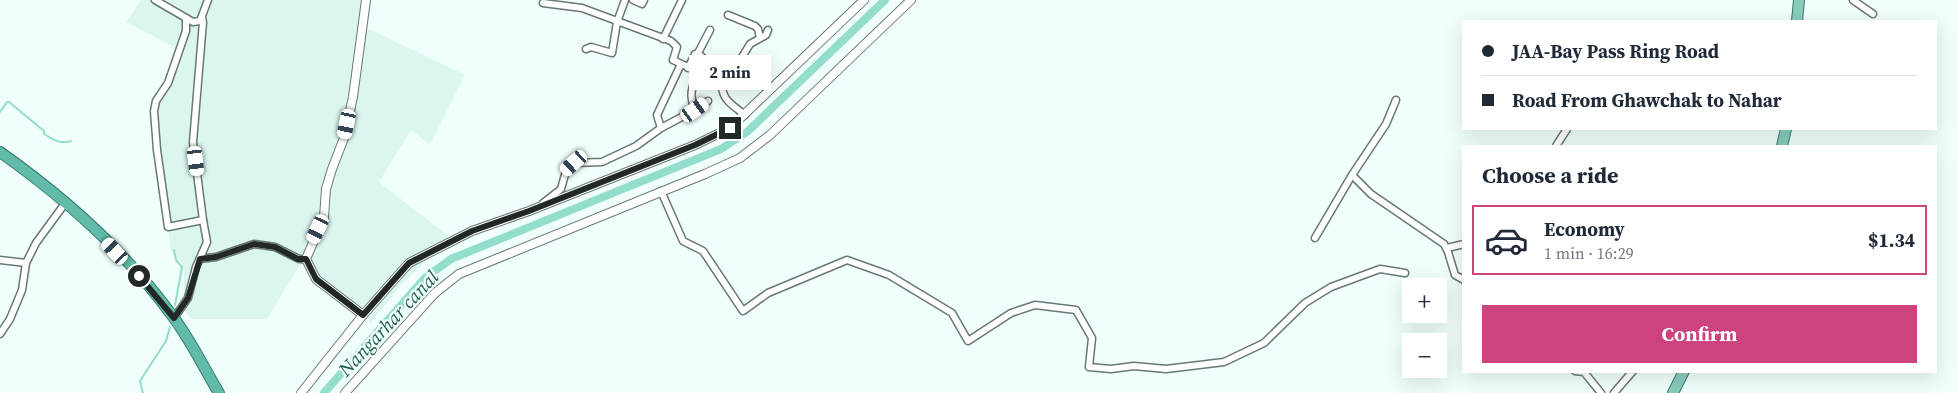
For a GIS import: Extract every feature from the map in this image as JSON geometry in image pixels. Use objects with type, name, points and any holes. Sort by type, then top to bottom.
[{"type":"highway","points":[[0,152],[66,202],[139,276],[174,318],[219,393]]},
{"type":"main road","points":[[1797,20],[1799,0]]},
{"type":"main road","points":[[1782,145],[1785,130]]},
{"type":"main road","points":[[1673,393],[1683,373]]},
{"type":"street","points":[[155,0],[193,22],[200,21],[202,18]]},
{"type":"street","points":[[174,318],[188,298],[207,242],[193,142],[202,18],[208,0]]},
{"type":"street","points":[[363,315],[316,279],[306,259],[324,217],[326,189],[344,138],[353,97],[366,0]]},
{"type":"street","points":[[586,49],[591,47],[612,53],[618,22],[625,0]]},
{"type":"street","points":[[633,0],[642,4],[644,0]]},
{"type":"street","points":[[663,39],[682,0]]},
{"type":"street","points":[[301,393],[363,315],[409,263],[472,231],[539,207],[695,145],[730,128],[864,0]]},
{"type":"street","points":[[345,393],[435,293],[459,274],[740,158],[770,135],[911,0]]},
{"type":"street","points":[[1853,0],[1872,14]]},
{"type":"street","points":[[543,4],[582,8],[671,42],[677,47],[673,60],[724,84],[750,44],[766,35],[768,30]]},
{"type":"street","points":[[728,15],[755,26],[758,29],[760,38]]},
{"type":"street","points":[[186,18],[186,31],[168,83],[156,101],[154,111],[157,150],[168,227],[203,220]]},
{"type":"street","points":[[688,68],[710,30]]},
{"type":"street","points":[[695,110],[691,100],[691,90],[703,58],[698,53]]},
{"type":"street","points":[[661,128],[657,115],[681,64]]},
{"type":"street","points":[[722,83],[721,92],[724,97],[745,115]]},
{"type":"street","points":[[1315,238],[1352,175],[1386,124],[1396,100]]},
{"type":"street","points":[[539,207],[561,189],[566,171],[574,163],[602,162],[636,146],[661,128],[708,102]]},
{"type":"street","points":[[1557,145],[1566,130]]},
{"type":"street","points":[[1352,175],[1371,194],[1431,234],[1447,248],[1453,272],[1462,279]]},
{"type":"street","points":[[661,191],[683,241],[703,251],[744,311],[768,293],[847,260],[889,276],[952,313],[968,340],[1011,313],[1035,305],[1076,310],[1092,338],[1090,366],[1111,369],[1134,366],[1166,369],[1224,362],[1264,343],[1305,303],[1331,288],[1380,269],[1405,273]]},
{"type":"street","points":[[0,334],[10,319],[22,290],[26,263],[36,243],[66,202]]},
{"type":"street","points":[[200,259],[216,257],[254,244],[275,247],[298,259],[306,259]]},
{"type":"street","points":[[1447,248],[1462,244]]},
{"type":"street","points":[[0,260],[26,263]]},
{"type":"street","points":[[1581,373],[1586,375],[1601,393]]},
{"type":"street","points":[[1614,393],[1631,373]]},
{"type":"shaded area","points":[[141,0],[369,0],[367,28],[465,75],[430,145],[411,130],[379,182],[457,243],[427,259],[403,283],[371,322],[301,263],[267,319],[191,319],[179,303],[184,293],[184,272],[182,263],[171,251],[153,112],[165,84],[176,48],[126,22]]},
{"type":"waterway","name":"Nangarhar canal","points":[[324,393],[425,278],[451,259],[721,149],[747,132],[885,0]]},
{"type":"waterway","points":[[0,112],[9,102],[44,131],[44,134],[60,142],[71,141]]},
{"type":"waterway","points":[[174,250],[176,260],[182,267],[175,305]]},
{"type":"waterway","points":[[143,393],[140,381],[166,341],[170,327]]},
{"type":"route","points":[[139,276],[174,318],[188,298],[200,259],[216,257],[254,244],[275,247],[298,259],[306,259],[316,279],[363,315],[409,263],[472,231],[529,211],[695,145],[730,128]]}]
